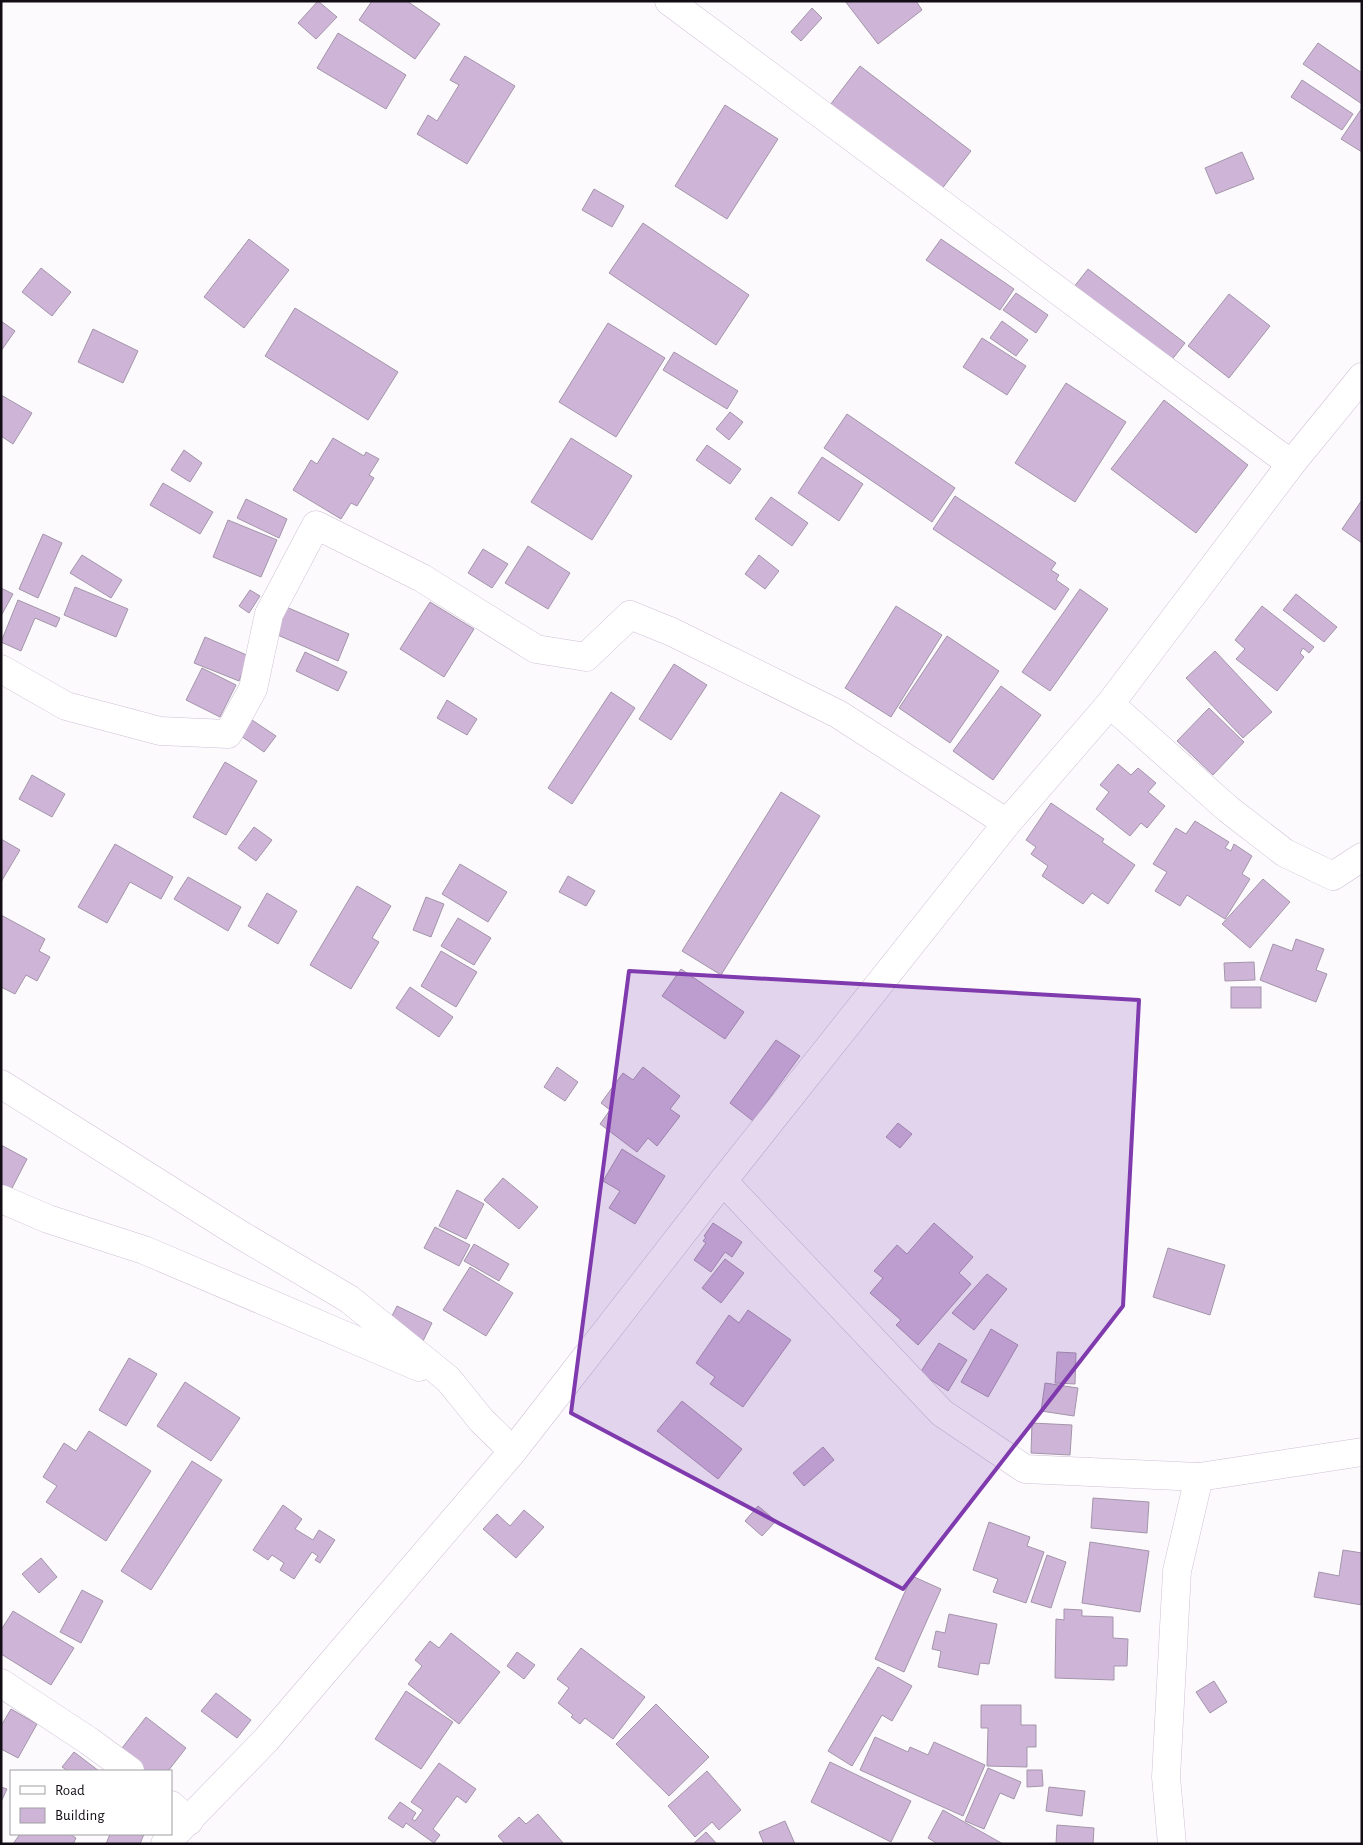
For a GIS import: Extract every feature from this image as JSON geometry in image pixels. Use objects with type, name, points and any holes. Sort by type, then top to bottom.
[{"type":"street","points":[[669,1],[1291,464]]},
{"type":"street","points":[[172,1830],[180,1813],[266,1740],[513,1451],[723,1181],[1007,823],[1110,704],[1291,464],[1362,377]]},
{"type":"street","points":[[1,669],[66,706],[160,730],[228,734],[253,689],[269,614],[316,525],[422,578],[536,649],[586,657],[630,615],[672,632],[838,714],[1007,823]]},
{"type":"street","points":[[1110,704],[1228,810],[1285,853],[1333,876],[1362,856]]},
{"type":"street","points":[[1,1084],[241,1235],[349,1299],[448,1379],[482,1421],[513,1451]]},
{"type":"street","points":[[723,1181],[942,1413],[1025,1469],[1199,1477],[1362,1452]]},
{"type":"street","points":[[1,1199],[48,1219],[144,1250],[448,1379]]},
{"type":"street","points":[[1172,1844],[1166,1777],[1176,1571],[1199,1477]]},
{"type":"street","points":[[1,1683],[89,1741],[129,1770]]},
{"type":"highlighted area","points":[[629,971],[1139,1000],[1123,1306],[903,1589],[571,1413]]},
{"type":"building","points":[[318,1],[337,17],[316,39],[298,23]]},
{"type":"building","points":[[372,1],[407,1],[440,24],[415,59],[359,20]]},
{"type":"building","points":[[845,1],[916,1],[922,10],[878,44]]},
{"type":"building","points":[[812,8],[822,18],[801,41],[791,32]]},
{"type":"building","points":[[338,33],[406,75],[386,109],[317,68]]},
{"type":"building","points":[[1318,43],[1362,73],[1362,104],[1303,64]]},
{"type":"building","points":[[465,56],[515,86],[467,164],[417,134],[428,115],[437,121],[459,85],[450,80]]},
{"type":"building","points":[[860,66],[971,151],[941,190],[830,105]]},
{"type":"building","points":[[1302,80],[1353,114],[1342,130],[1291,97]]},
{"type":"building","points":[[725,105],[778,139],[727,219],[675,186]]},
{"type":"building","points":[[1362,108],[1362,152],[1341,139]]},
{"type":"building","points":[[1242,152],[1254,179],[1216,194],[1205,168]]},
{"type":"building","points":[[594,189],[624,206],[612,227],[582,210]]},
{"type":"building","points":[[643,223],[749,295],[716,345],[609,273]]},
{"type":"building","points":[[249,239],[289,270],[244,328],[204,297]]},
{"type":"building","points":[[941,239],[1014,289],[1000,310],[926,260]]},
{"type":"building","points":[[41,268],[71,292],[52,316],[22,292]]},
{"type":"building","points":[[1088,269],[1185,343],[1167,366],[1070,292]]},
{"type":"building","points":[[1016,293],[1048,315],[1036,333],[1003,310]]},
{"type":"building","points":[[1229,294],[1270,326],[1229,378],[1188,346]]},
{"type":"building","points":[[295,308],[398,372],[368,420],[265,356]]},
{"type":"building","points":[[1,321],[15,331],[1,351]]},
{"type":"building","points":[[1002,321],[1028,340],[1016,356],[990,338]]},
{"type":"building","points":[[608,323],[665,358],[616,437],[559,402]]},
{"type":"building","points":[[93,329],[138,351],[123,383],[78,362]]},
{"type":"building","points":[[982,338],[1026,366],[1007,395],[963,367]]},
{"type":"building","points":[[674,352],[738,391],[727,409],[663,370]]},
{"type":"building","points":[[1066,383],[1126,422],[1075,502],[1015,463]]},
{"type":"building","points":[[1,395],[32,413],[13,444],[1,436]]},
{"type":"building","points":[[1164,400],[1248,465],[1196,533],[1111,469]]},
{"type":"building","points":[[730,412],[743,422],[729,440],[716,429]]},
{"type":"building","points":[[847,414],[955,488],[932,522],[824,448]]},
{"type":"building","points":[[333,438],[364,456],[366,452],[379,459],[369,475],[374,478],[357,506],[351,503],[341,519],[293,490],[311,460],[317,464]]},
{"type":"building","points":[[571,438],[632,476],[592,540],[531,502]]},
{"type":"building","points":[[707,445],[741,469],[730,484],[696,460]]},
{"type":"building","points":[[184,450],[202,463],[190,482],[171,470]]},
{"type":"building","points":[[822,457],[863,484],[839,521],[798,493]]},
{"type":"building","points":[[163,483],[213,512],[200,534],[150,505]]},
{"type":"building","points":[[955,496],[1056,563],[1051,570],[1059,575],[1056,580],[1069,589],[1055,610],[933,529]]},
{"type":"building","points":[[771,497],[808,523],[792,546],[755,519]]},
{"type":"building","points":[[246,499],[287,519],[279,538],[237,518]]},
{"type":"building","points":[[1362,500],[1362,543],[1342,529]]},
{"type":"building","points":[[228,520],[277,540],[261,577],[213,557]]},
{"type":"building","points":[[43,534],[62,543],[38,598],[19,589]]},
{"type":"building","points":[[528,546],[570,573],[548,609],[505,583]]},
{"type":"building","points":[[483,549],[508,564],[492,588],[468,573]]},
{"type":"building","points":[[82,555],[122,580],[111,598],[70,573]]},
{"type":"building","points":[[759,555],[779,571],[765,589],[745,574]]},
{"type":"building","points":[[75,587],[128,609],[116,637],[64,615]]},
{"type":"building","points":[[1,588],[13,594],[1,616]]},
{"type":"building","points":[[1080,589],[1108,609],[1050,691],[1022,672]]},
{"type":"building","points":[[250,590],[260,596],[249,613],[239,606]]},
{"type":"building","points":[[1296,594],[1337,627],[1324,642],[1283,610]]},
{"type":"building","points":[[18,600],[60,618],[56,627],[35,618],[21,651],[1,642]]},
{"type":"building","points":[[430,602],[474,629],[444,677],[400,649]]},
{"type":"building","points":[[284,606],[349,634],[338,661],[273,633]]},
{"type":"building","points":[[896,606],[942,635],[891,717],[845,688]]},
{"type":"building","points":[[1262,606],[1314,647],[1309,653],[1303,648],[1300,653],[1304,657],[1277,691],[1236,659],[1245,649],[1235,640]]},
{"type":"building","points":[[947,636],[999,671],[950,743],[899,708]]},
{"type":"building","points":[[205,637],[249,656],[239,681],[194,663]]},
{"type":"building","points":[[1215,651],[1272,712],[1243,738],[1186,678]]},
{"type":"building","points":[[305,652],[347,672],[338,691],[296,671]]},
{"type":"building","points":[[674,664],[707,685],[671,740],[639,719]]},
{"type":"building","points":[[202,668],[236,685],[220,717],[186,700]]},
{"type":"building","points":[[1001,686],[1041,715],[993,780],[953,751]]},
{"type":"building","points":[[611,692],[635,708],[572,804],[548,788]]},
{"type":"building","points":[[447,700],[477,719],[467,735],[437,718]]},
{"type":"building","points":[[1209,708],[1244,742],[1213,775],[1177,741]]},
{"type":"building","points":[[252,720],[276,736],[264,752],[241,736]]},
{"type":"building","points":[[225,762],[257,781],[226,835],[193,817]]},
{"type":"building","points":[[1118,764],[1131,775],[1138,768],[1156,783],[1148,792],[1165,806],[1147,828],[1141,823],[1130,836],[1096,809],[1109,792],[1100,785]]},
{"type":"building","points":[[32,775],[65,794],[52,817],[19,799]]},
{"type":"building","points":[[781,792],[820,816],[721,975],[682,951]]},
{"type":"building","points":[[1051,803],[1104,839],[1102,842],[1135,865],[1108,904],[1092,893],[1083,904],[1042,876],[1048,866],[1031,854],[1036,847],[1026,840]]},
{"type":"building","points":[[1195,821],[1229,842],[1225,848],[1231,851],[1234,844],[1252,856],[1242,874],[1250,879],[1225,919],[1187,895],[1180,906],[1155,891],[1167,872],[1153,864],[1176,828],[1186,834]]},
{"type":"building","points":[[254,827],[272,840],[256,861],[238,848]]},
{"type":"building","points":[[1,839],[20,850],[1,882]]},
{"type":"building","points":[[115,844],[173,877],[161,899],[130,882],[107,923],[78,907]]},
{"type":"building","points":[[460,864],[507,892],[488,922],[442,894]]},
{"type":"building","points":[[568,876],[595,891],[586,906],[559,892]]},
{"type":"building","points":[[188,877],[241,907],[228,931],[174,899]]},
{"type":"building","points":[[1263,879],[1290,902],[1250,948],[1222,924]]},
{"type":"building","points":[[357,886],[391,906],[372,938],[379,942],[351,989],[310,965]]},
{"type":"building","points":[[267,893],[297,911],[278,944],[248,926]]},
{"type":"building","points":[[426,897],[444,904],[431,937],[413,930]]},
{"type":"building","points":[[1,915],[45,939],[39,951],[50,957],[37,981],[26,975],[15,994],[1,987]]},
{"type":"building","points":[[458,918],[491,938],[474,965],[441,946]]},
{"type":"building","points":[[1296,939],[1324,949],[1316,970],[1327,974],[1316,1002],[1260,980],[1273,944],[1292,951]]},
{"type":"building","points":[[441,951],[477,972],[456,1007],[421,986]]},
{"type":"building","points":[[1254,962],[1255,980],[1225,981],[1224,963]]},
{"type":"building","points":[[681,969],[744,1012],[725,1039],[662,996]]},
{"type":"building","points":[[410,987],[453,1017],[439,1037],[396,1008]]},
{"type":"building","points":[[1231,987],[1261,987],[1261,1008],[1231,1008]]},
{"type":"building","points":[[776,1040],[800,1056],[753,1121],[730,1103]]},
{"type":"building","points":[[557,1067],[578,1082],[565,1101],[544,1087]]},
{"type":"building","points":[[643,1067],[680,1096],[670,1109],[680,1116],[657,1146],[648,1138],[637,1152],[600,1124],[610,1110],[601,1103],[623,1073],[633,1080]]},
{"type":"building","points":[[898,1123],[912,1134],[900,1148],[886,1137]]},
{"type":"building","points":[[1,1145],[27,1159],[9,1194],[1,1191]]},
{"type":"building","points":[[622,1149],[665,1176],[635,1224],[609,1208],[620,1191],[603,1181]]},
{"type":"building","points":[[503,1178],[538,1207],[519,1229],[484,1200]]},
{"type":"building","points":[[457,1190],[484,1204],[466,1239],[439,1226]]},
{"type":"building","points":[[713,1223],[742,1242],[732,1257],[725,1252],[711,1272],[694,1260],[706,1243],[703,1241],[706,1237],[704,1236]]},
{"type":"building","points":[[934,1223],[973,1257],[959,1273],[971,1284],[918,1345],[896,1325],[901,1320],[870,1293],[883,1278],[874,1271],[897,1245],[907,1254]]},
{"type":"building","points":[[435,1227],[470,1245],[459,1266],[424,1248]]},
{"type":"building","points":[[474,1244],[509,1264],[499,1281],[464,1261]]},
{"type":"building","points":[[1168,1248],[1225,1265],[1210,1315],[1153,1297]]},
{"type":"building","points":[[725,1259],[744,1273],[721,1303],[702,1288]]},
{"type":"building","points":[[470,1267],[513,1293],[486,1336],[443,1310]]},
{"type":"building","points":[[987,1274],[1007,1289],[974,1330],[952,1313]]},
{"type":"building","points":[[397,1306],[432,1323],[422,1343],[387,1326]]},
{"type":"building","points":[[748,1310],[791,1340],[743,1407],[710,1384],[715,1377],[696,1363],[729,1315],[739,1323]]},
{"type":"building","points":[[991,1329],[1018,1345],[988,1397],[961,1382]]},
{"type":"building","points":[[939,1343],[967,1360],[948,1391],[920,1373]]},
{"type":"building","points":[[1057,1352],[1076,1353],[1075,1384],[1055,1383]]},
{"type":"building","points":[[129,1358],[157,1374],[126,1426],[99,1410]]},
{"type":"building","points":[[185,1382],[240,1418],[211,1461],[157,1426]]},
{"type":"building","points":[[1045,1383],[1078,1388],[1074,1416],[1041,1411]]},
{"type":"building","points":[[682,1401],[742,1449],[718,1479],[657,1431]]},
{"type":"building","points":[[1032,1423],[1072,1425],[1070,1455],[1031,1453]]},
{"type":"building","points":[[89,1431],[151,1471],[106,1541],[46,1502],[57,1486],[43,1477],[64,1443],[76,1451]]},
{"type":"building","points":[[823,1447],[834,1460],[804,1486],[793,1473]]},
{"type":"building","points":[[192,1461],[222,1480],[151,1590],[121,1571]]},
{"type":"building","points":[[1093,1498],[1149,1502],[1147,1533],[1091,1528]]},
{"type":"building","points":[[283,1505],[302,1519],[295,1529],[313,1540],[319,1530],[335,1540],[320,1563],[315,1560],[318,1556],[312,1552],[294,1579],[280,1570],[284,1563],[272,1555],[268,1560],[253,1550]]},
{"type":"building","points":[[758,1506],[776,1521],[762,1536],[745,1521]]},
{"type":"building","points":[[524,1510],[544,1527],[516,1558],[483,1529],[497,1514],[510,1526]]},
{"type":"building","points":[[989,1522],[1030,1537],[1027,1546],[1044,1552],[1026,1603],[993,1592],[998,1579],[973,1570]]},
{"type":"building","points":[[1090,1542],[1149,1551],[1140,1612],[1082,1603]]},
{"type":"building","points":[[1343,1550],[1362,1553],[1362,1605],[1314,1597],[1319,1572],[1339,1576]]},
{"type":"building","points":[[1047,1555],[1066,1562],[1051,1608],[1031,1602]]},
{"type":"building","points":[[41,1558],[57,1577],[39,1593],[22,1574]]},
{"type":"building","points":[[912,1576],[941,1589],[904,1672],[875,1659]]},
{"type":"building","points":[[82,1590],[103,1601],[81,1643],[60,1632]]},
{"type":"building","points":[[1064,1609],[1082,1610],[1082,1616],[1113,1617],[1113,1638],[1128,1639],[1127,1666],[1114,1666],[1114,1680],[1055,1678],[1056,1619],[1064,1620]]},
{"type":"building","points":[[13,1611],[74,1648],[51,1685],[1,1654],[1,1630]]},
{"type":"building","points":[[949,1614],[997,1624],[989,1664],[980,1663],[978,1675],[938,1667],[941,1651],[932,1649],[936,1631],[945,1633]]},
{"type":"building","points":[[451,1633],[500,1672],[459,1724],[408,1684],[422,1666],[415,1660],[430,1641],[439,1648]]},
{"type":"building","points":[[581,1648],[645,1697],[613,1739],[585,1718],[580,1724],[571,1717],[573,1715],[558,1703],[569,1688],[557,1679]]},
{"type":"building","points":[[517,1652],[535,1665],[524,1679],[507,1666]]},
{"type":"building","points":[[878,1667],[912,1686],[892,1721],[882,1715],[852,1766],[828,1751]]},
{"type":"building","points":[[1214,1681],[1227,1702],[1210,1713],[1196,1692]]},
{"type":"building","points":[[406,1691],[453,1722],[421,1769],[375,1739]]},
{"type":"building","points":[[216,1693],[251,1720],[237,1738],[201,1711]]},
{"type":"building","points":[[656,1704],[709,1757],[669,1796],[616,1744]]},
{"type":"building","points":[[981,1705],[1021,1705],[1021,1725],[1036,1725],[1036,1747],[1027,1747],[1027,1767],[987,1766],[988,1728],[981,1728]]},
{"type":"building","points":[[11,1709],[37,1724],[18,1758],[1,1749],[1,1726]]},
{"type":"building","points":[[146,1717],[186,1748],[169,1770],[142,1770],[119,1752]]},
{"type":"building","points":[[875,1737],[908,1752],[910,1747],[928,1755],[934,1742],[985,1765],[963,1816],[860,1770]]},
{"type":"building","points":[[74,1752],[98,1770],[66,1770],[62,1767]]},
{"type":"building","points":[[830,1762],[911,1801],[891,1842],[811,1802]]},
{"type":"building","points":[[439,1763],[476,1789],[466,1803],[457,1796],[433,1829],[440,1835],[434,1843],[406,1823],[403,1828],[388,1818],[400,1802],[416,1813],[412,1819],[415,1821],[423,1810],[411,1802]]},
{"type":"building","points":[[988,1768],[1021,1782],[1014,1799],[1000,1793],[984,1829],[965,1821]]},
{"type":"building","points":[[1027,1770],[1042,1770],[1043,1786],[1027,1787]]},
{"type":"building","points":[[707,1771],[741,1810],[719,1830],[712,1822],[695,1837],[668,1806]]},
{"type":"building","points":[[1,1787],[7,1789],[1,1802]]},
{"type":"building","points":[[1049,1787],[1085,1791],[1082,1816],[1046,1811]]},
{"type":"building","points":[[943,1810],[1003,1844],[938,1844],[928,1838]]},
{"type":"building","points":[[538,1814],[564,1844],[505,1844],[498,1836],[519,1817],[526,1824]]},
{"type":"building","points":[[785,1821],[795,1844],[764,1844],[759,1832]]},
{"type":"building","points":[[1057,1825],[1094,1828],[1093,1844],[1056,1844]]},
{"type":"building","points":[[706,1832],[717,1844],[693,1844]]},
{"type":"building","points":[[19,1835],[72,1835],[76,1838],[73,1844],[13,1844]]},
{"type":"building","points":[[110,1835],[144,1835],[140,1844],[106,1844]]}]
